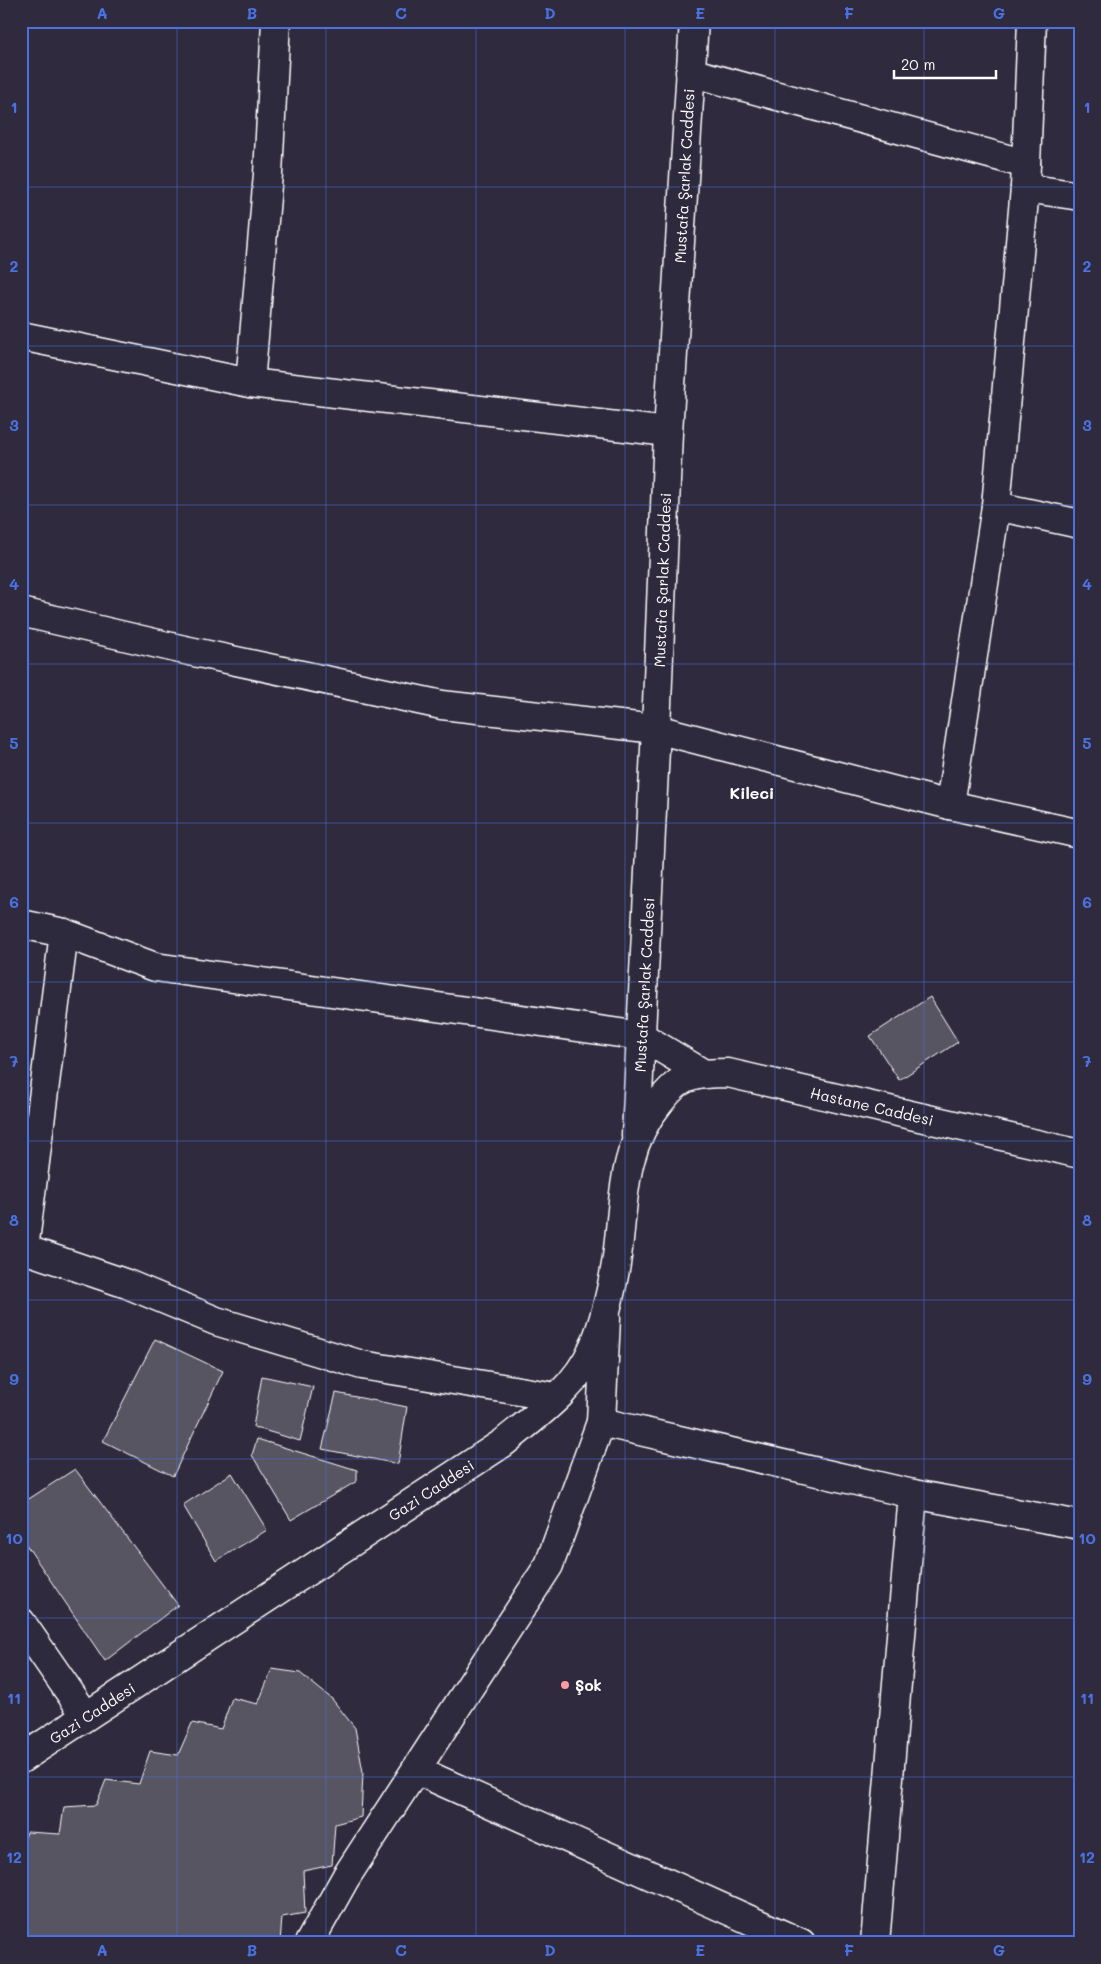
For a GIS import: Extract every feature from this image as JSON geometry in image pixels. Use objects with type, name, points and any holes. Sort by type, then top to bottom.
[{"type":"street","name":"Mustafa Şarlak Caddesi","points":[[636,1139],[668,432],[694,21]]},
{"type":"street","points":[[950,805],[996,506],[1025,176],[1032,21]]},
{"type":"street","points":[[250,384],[268,174],[272,22]]},
{"type":"street","points":[[690,72],[1025,176],[1080,196]]},
{"type":"street","points":[[21,336],[250,384],[668,432]]},
{"type":"street","points":[[996,506],[1080,524]]},
{"type":"street","points":[[21,612],[180,650],[442,705],[656,729],[950,805],[1080,834]]},
{"type":"street","points":[[21,924],[64,933],[155,967],[641,1036],[704,1074]]},
{"type":"street","points":[[64,933],[30,1134],[23,1250],[127,1284],[216,1321],[362,1365],[556,1397]]},
{"type":"street","name":"Hastane Caddesi","points":[[668,1092],[686,1078],[704,1074],[728,1073],[1080,1154]]},
{"type":"street","name":"Gazi Caddesi","points":[[21,1759],[503,1443],[556,1397],[574,1378],[592,1350],[606,1314],[616,1264],[626,1176],[636,1139],[649,1115],[668,1092]]},
{"type":"street","points":[[308,1943],[346,1876],[549,1565],[601,1422],[606,1314]]},
{"type":"street","points":[[601,1422],[913,1494],[1080,1525]]},
{"type":"street","points":[[875,1943],[913,1494]]},
{"type":"street","points":[[21,1622],[86,1716]]},
{"type":"street","points":[[416,1770],[801,1943]]},
{"type":"building","points":[[930,997],[958,1042],[899,1080],[870,1036]]},
{"type":"building","points":[[155,1339],[223,1371],[173,1476],[103,1441]]},
{"type":"building","points":[[262,1376],[313,1387],[300,1441],[253,1427]]},
{"type":"building","points":[[336,1393],[407,1407],[398,1464],[322,1449]]},
{"type":"building","points":[[257,1439],[357,1470],[357,1481],[291,1520],[252,1455]]},
{"type":"building","points":[[75,1469],[178,1605],[105,1661],[21,1537],[21,1504]]},
{"type":"building","points":[[232,1473],[267,1530],[216,1561],[183,1505]]},
{"type":"building","points":[[272,1669],[300,1673],[332,1699],[355,1728],[363,1772],[361,1817],[335,1824],[332,1865],[303,1871],[305,1913],[282,1917],[280,1943],[21,1943],[21,1847],[27,1832],[60,1834],[64,1807],[96,1805],[106,1780],[139,1784],[150,1751],[178,1755],[192,1723],[221,1729],[232,1698],[258,1704]]},
{"type":"place","name":"Şok","points":[[565,1685]]},
{"type":"district","name":"Kileci","points":[[752,792]]}]
